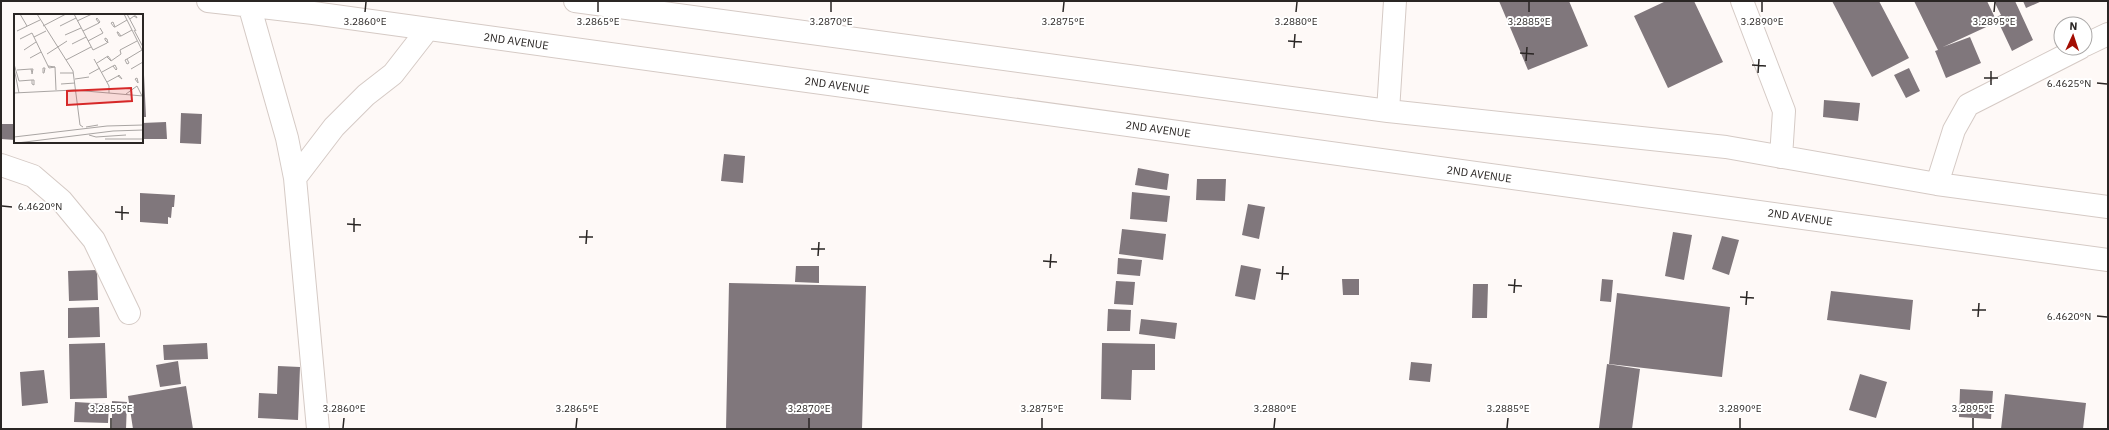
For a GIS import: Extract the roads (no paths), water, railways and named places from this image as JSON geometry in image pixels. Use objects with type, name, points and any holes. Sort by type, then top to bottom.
[{"type":"street","name":"2ND AVENUE","points":[[208,1],[247,3],[2108,260]]},
{"type":"street","points":[[575,1],[1388,110],[1726,147],[1937,184],[2108,207]]},
{"type":"street","points":[[1388,110],[1395,1]]},
{"type":"street","points":[[1742,1],[1784,111],[1781,157]]},
{"type":"street","points":[[247,3],[285,131],[295,178],[318,429]]},
{"type":"street","points":[[295,178],[334,127],[366,95],[393,74],[428,28]]},
{"type":"street","points":[[2093,41],[2108,34]]},
{"type":"street","points":[[1937,184],[1954,130],[1968,105],[2064,56]]},
{"type":"street","points":[[1,165],[33,176],[61,200],[94,240],[129,313]]}]
